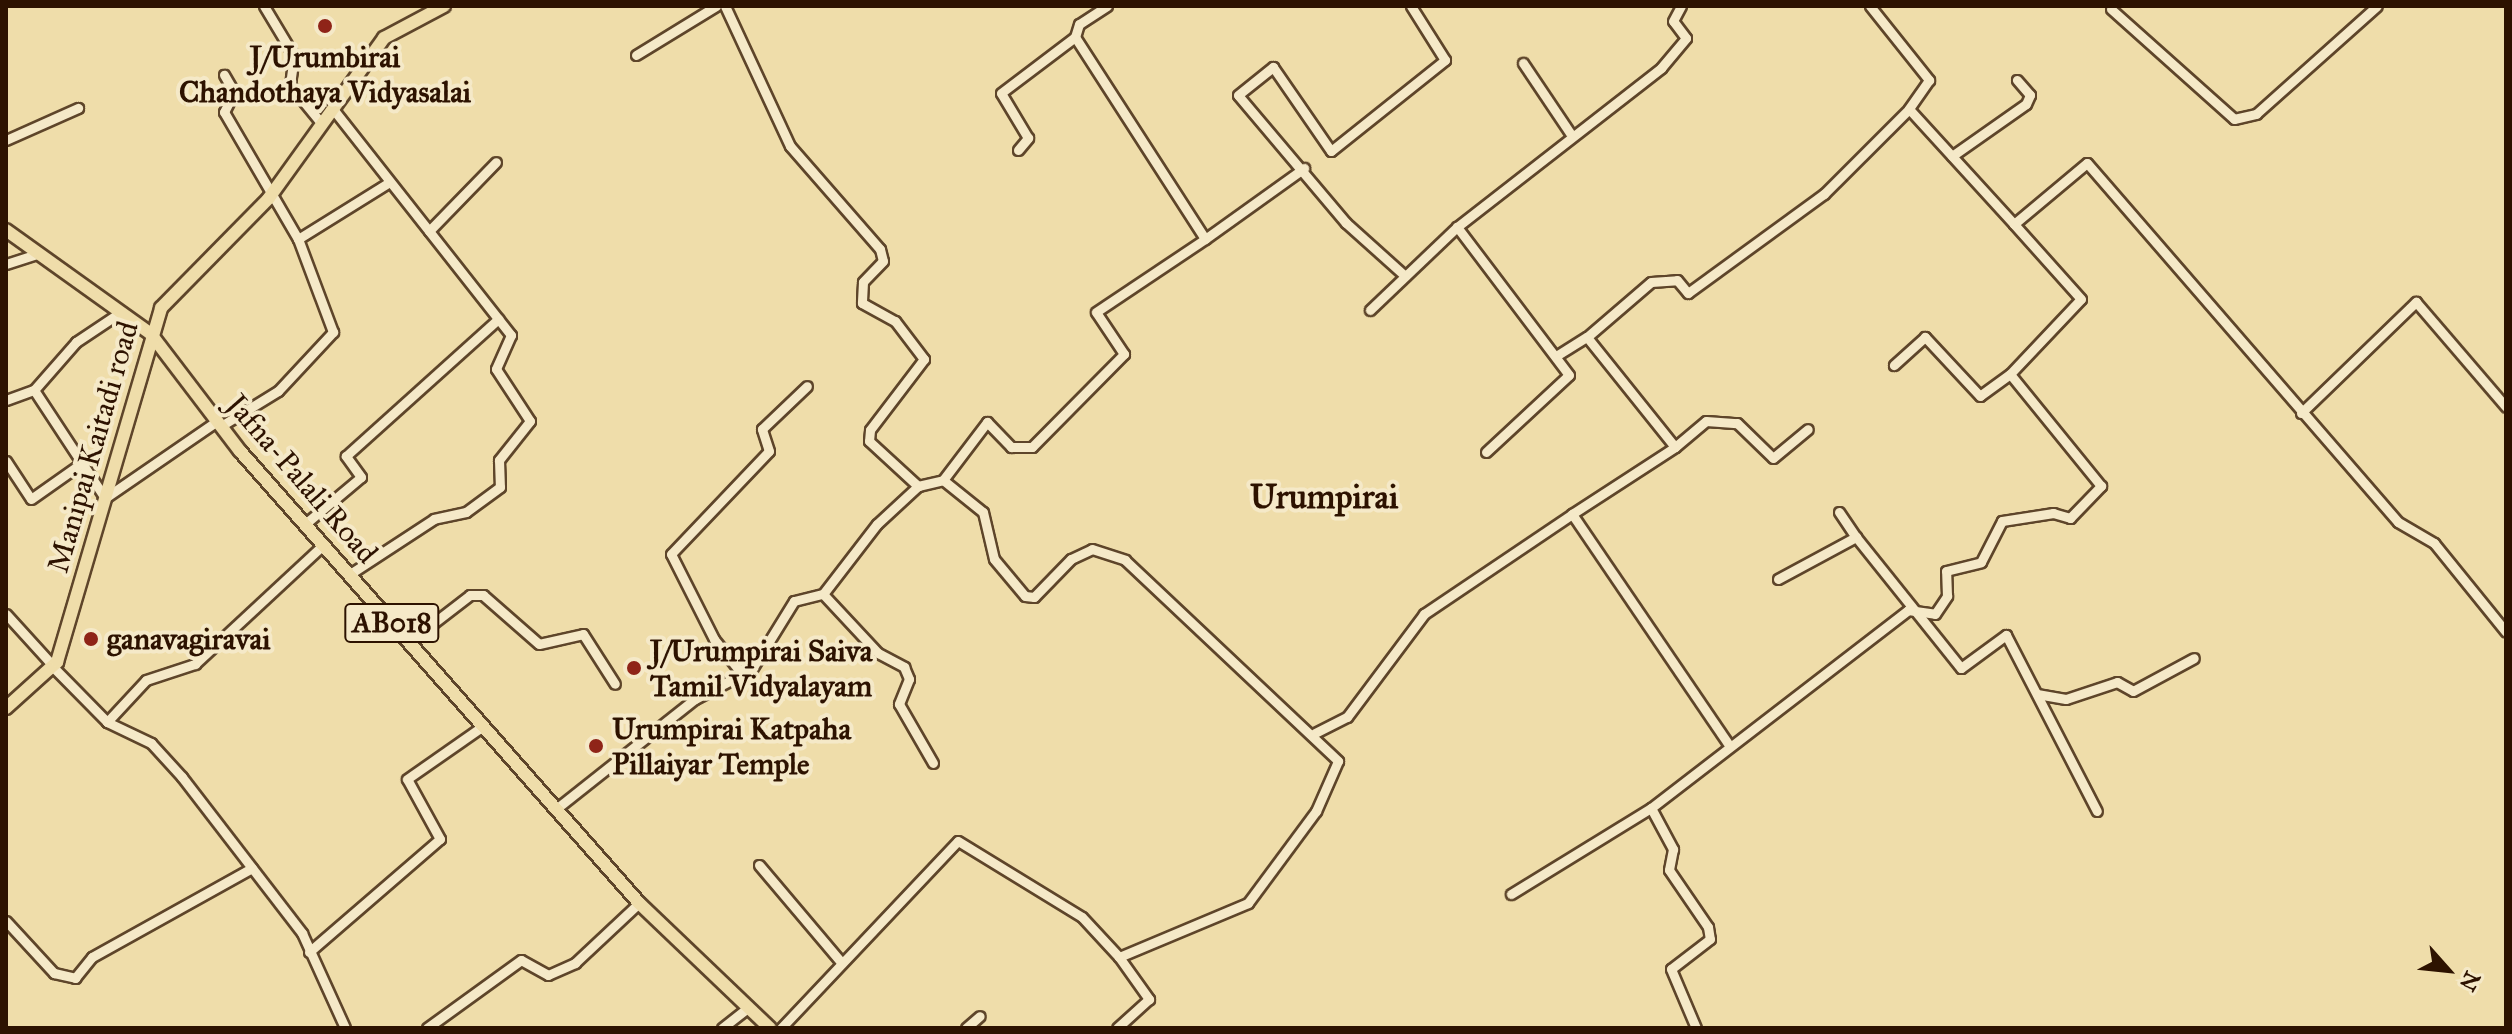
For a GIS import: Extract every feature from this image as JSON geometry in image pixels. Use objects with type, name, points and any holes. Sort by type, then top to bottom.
[{"type":"main road","name":"Manipai Kaitadi road","points":[[54,667],[150,333],[173,290],[269,198],[393,29],[444,6]]},
{"type":"main road","name":"Jafna-Palali Road","points":[[6,230],[150,333],[219,423],[323,545],[639,903],[746,1009],[770,1028]]},
{"type":"main road","points":[[6,708],[54,667]]},
{"type":"street","points":[[264,6],[294,56],[290,85],[322,124]]},
{"type":"street","points":[[636,55],[716,6]]},
{"type":"street","points":[[725,6],[790,146],[880,249],[883,261],[863,282],[862,303],[895,321],[924,359],[870,430],[869,441],[918,486]]},
{"type":"street","points":[[1018,150],[1028,138],[1001,93],[1075,37],[1079,24],[1107,6]]},
{"type":"street","points":[[1404,275],[1346,223],[1304,168],[1238,95],[1273,67],[1331,151],[1445,60],[1411,6]]},
{"type":"street","points":[[1370,310],[1457,227],[1570,133],[1661,68],[1686,38],[1673,21],[1681,6]]},
{"type":"street","points":[[1556,356],[1587,337],[1651,282],[1677,280],[1688,293],[1824,194],[1909,109],[1929,80],[1870,6]]},
{"type":"street","points":[[2111,9],[2234,119],[2256,114],[2377,6]]},
{"type":"street","points":[[1075,37],[1205,239]]},
{"type":"street","points":[[1523,63],[1570,133]]},
{"type":"street","points":[[34,390],[105,498],[219,423],[278,391],[333,332],[298,239],[269,198],[224,112],[234,92],[224,75]]},
{"type":"street","points":[[1952,156],[2026,104],[2030,95],[2017,80]]},
{"type":"street","points":[[6,140],[78,108]]},
{"type":"street","points":[[333,109],[512,339],[496,369],[530,421],[499,460],[500,487],[466,512],[434,519],[350,574]]},
{"type":"street","points":[[1894,365],[1925,337],[1980,396],[2010,374],[2081,299],[1909,109]]},
{"type":"street","points":[[429,231],[496,162]]},
{"type":"street","points":[[2014,224],[2087,163],[2398,522],[2434,543],[2506,632]]},
{"type":"street","points":[[556,809],[695,699],[743,675],[794,601],[823,594],[918,486],[943,480],[987,422],[1011,447],[1022,453],[1032,447],[1124,354],[1096,312],[1304,168]]},
{"type":"street","points":[[298,239],[388,183]]},
{"type":"street","points":[[1457,227],[1569,375],[1486,452]]},
{"type":"street","points":[[6,264],[39,253]]},
{"type":"street","points":[[2301,413],[2416,302],[2506,407]]},
{"type":"street","points":[[6,400],[34,390],[76,342],[121,312]]},
{"type":"street","points":[[305,524],[361,477],[346,456],[498,319]]},
{"type":"street","points":[[1587,337],[1675,447]]},
{"type":"street","points":[[1511,894],[1651,808],[1908,610],[1935,614],[1947,596],[1946,571],[1981,562],[2002,521],[2070,518],[2101,486],[2010,374]]},
{"type":"street","points":[[743,675],[714,639],[671,554],[769,451],[762,429],[807,386]]},
{"type":"street","points":[[1315,733],[1347,717],[1424,614],[1675,447],[1706,421],[1737,423],[1773,458],[1808,429]]},
{"type":"street","points":[[6,461],[31,499],[82,463]]},
{"type":"street","points":[[943,480],[983,512],[994,559],[1025,596],[1034,597],[1071,559],[1092,549],[1125,560],[1315,733],[1340,769],[1248,903],[1119,957]]},
{"type":"street","points":[[1839,512],[1908,610],[1961,668],[2006,635],[2097,811]]},
{"type":"street","points":[[1572,514],[1729,745]]},
{"type":"street","points":[[1778,579],[1856,537]]},
{"type":"street","points":[[107,722],[146,680],[195,664],[323,545]]},
{"type":"street","points":[[823,594],[878,653],[904,667],[909,679],[899,704],[933,763]]},
{"type":"street","points":[[409,642],[470,595],[483,595],[539,644],[583,634],[615,684]]},
{"type":"street","points":[[6,614],[107,722],[151,743],[252,868],[309,952],[345,1028]]},
{"type":"street","points":[[2037,694],[2066,699],[2117,682],[2133,691],[2194,658]]},
{"type":"street","points":[[309,952],[440,839],[407,779],[483,726]]},
{"type":"street","points":[[1651,808],[1673,849],[1669,870],[1708,927],[1710,939],[1671,969],[1696,1028]]},
{"type":"street","points":[[781,1028],[840,961],[888,922],[958,841],[1082,917],[1119,957],[1149,999],[1117,1028]]},
{"type":"street","points":[[759,865],[840,961]]},
{"type":"street","points":[[6,921],[54,973],[75,978],[92,957],[252,868]]},
{"type":"street","points":[[427,1028],[521,960],[548,975],[575,963],[639,903]]},
{"type":"street","points":[[722,1028],[746,1009]]},
{"type":"street","points":[[966,1028],[980,1016]]},
{"type":"place","name":"J/Urumbirai Chandothaya Vidyasalai","points":[[325,26]]},
{"type":"place","name":"ganavagiravai","points":[[91,639]]},
{"type":"place","name":"J/Urumpirai Saiva Tamil Vidyalayam","points":[[634,668]]},
{"type":"place","name":"Urumpirai Katpaha Pillaiyar Temple","points":[[596,746]]},
{"type":"district","name":"Urumpirai","points":[[1324,497]]}]
